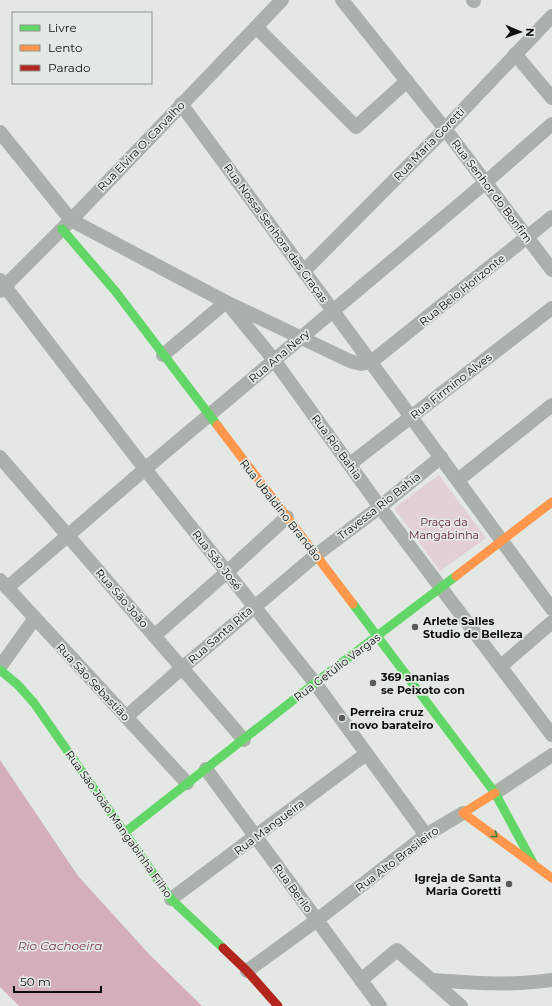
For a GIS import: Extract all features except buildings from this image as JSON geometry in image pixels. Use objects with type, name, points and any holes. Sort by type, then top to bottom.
[{"type":"street","name":"Rua Elvira O. Carvalho","points":[[2,285],[66,224],[282,0]]},
{"type":"street","name":"Rua Senhor do Bonfim","points":[[342,0],[445,129],[552,270]]},
{"type":"street","name":"Rua Maria Goretti","points":[[304,271],[445,129],[552,16]]},
{"type":"street","points":[[256,27],[356,127],[407,81]]},
{"type":"street","points":[[516,54],[552,98]]},
{"type":"street","name":"Rua Nossa Senhora das Graças","points":[[181,104],[552,609]]},
{"type":"street","name":"Rua Ana Nery","points":[[3,584],[68,536],[145,469],[486,182],[552,124]]},
{"type":"street","points":[[0,132],[66,224]]},
{"type":"street","name":"Rua Belo Horizonte","points":[[371,362],[552,216]]},
{"type":"street","name":"Rua Rio Bahia","points":[[66,224],[152,263],[226,302],[274,360],[380,507],[552,735]]},
{"type":"street","name":"Rua Ubaldino Brandão","points":[[66,224],[163,355],[495,793],[533,863]]},
{"type":"street","name":"Rua São José","points":[[2,285],[145,469],[315,683],[426,836]]},
{"type":"street","points":[[163,355],[226,302],[355,363],[361,364],[371,362]]},
{"type":"street","name":"Rua Firmino Alves","points":[[350,464],[552,308]]},
{"type":"street","points":[[458,480],[552,405]]},
{"type":"street","name":"Rua São João","points":[[0,457],[244,740]]},
{"type":"street","name":"Travessa Rio Bahia","points":[[316,555],[380,507],[441,457]]},
{"type":"street","name":"Rua Getúlio Vargas","points":[[124,833],[315,683],[503,541],[552,502]]},
{"type":"street","points":[[154,636],[287,517]]},
{"type":"street","name":"Rua Santa Rita","points":[[126,717],[253,606],[316,555]]},
{"type":"street","name":"Rua São Sebastião","points":[[3,584],[187,783]]},
{"type":"street","points":[[0,669],[35,618]]},
{"type":"street","points":[[501,666],[552,622]]},
{"type":"street","name":"Rua São João Mangabinha Filho","points":[[0,669],[34,702],[171,899],[247,971],[278,1006]]},
{"type":"street","name":"Rua Mangueira","points":[[171,899],[366,754]]},
{"type":"street","name":"Rua Alto Brasileiro","points":[[247,971],[426,836],[552,755]]},
{"type":"street","name":"Rua Berilo","points":[[206,769],[380,1006]]},
{"type":"street","points":[[463,813],[552,878]]},
{"type":"street","points":[[361,980],[397,950],[461,1006]]},
{"type":"street","points":[[433,980],[483,984],[535,983],[552,980]]},
{"type":"green space","name":"Praça da Mangabinha","points":[[439,475],[486,538],[440,571],[394,508]]},
{"type":"water","name":"Rio Cachoeira","points":[[0,760],[78,876],[149,954],[202,1006],[19,1006],[0,987]]},
{"type":"traffic: fast","points":[[62,229],[116,292],[217,425]]},
{"type":"traffic: fast","points":[[124,833],[315,683],[456,576]]},
{"type":"traffic: fast","points":[[353,604],[495,793],[533,863]]},
{"type":"traffic: fast","points":[[0,670],[18,685],[34,703],[171,899],[223,948]]},
{"type":"traffic: slow","points":[[217,425],[353,604]]},
{"type":"traffic: slow","points":[[456,576],[552,502]]},
{"type":"traffic: slow","points":[[495,793],[463,813],[552,878]]},
{"type":"traffic: jam","points":[[223,948],[247,971],[278,1006]]},
{"type":"place","name":"Arlete Salles Studio de Belleza","points":[[415,627]]},
{"type":"place","name":"369 ananias se Peixoto con","points":[[373,683]]},
{"type":"place","name":"Perreira cruz novo barateiro","points":[[342,718]]},
{"type":"place","name":"Igreja de Santa Maria Goretti","points":[[509,884]]}]
